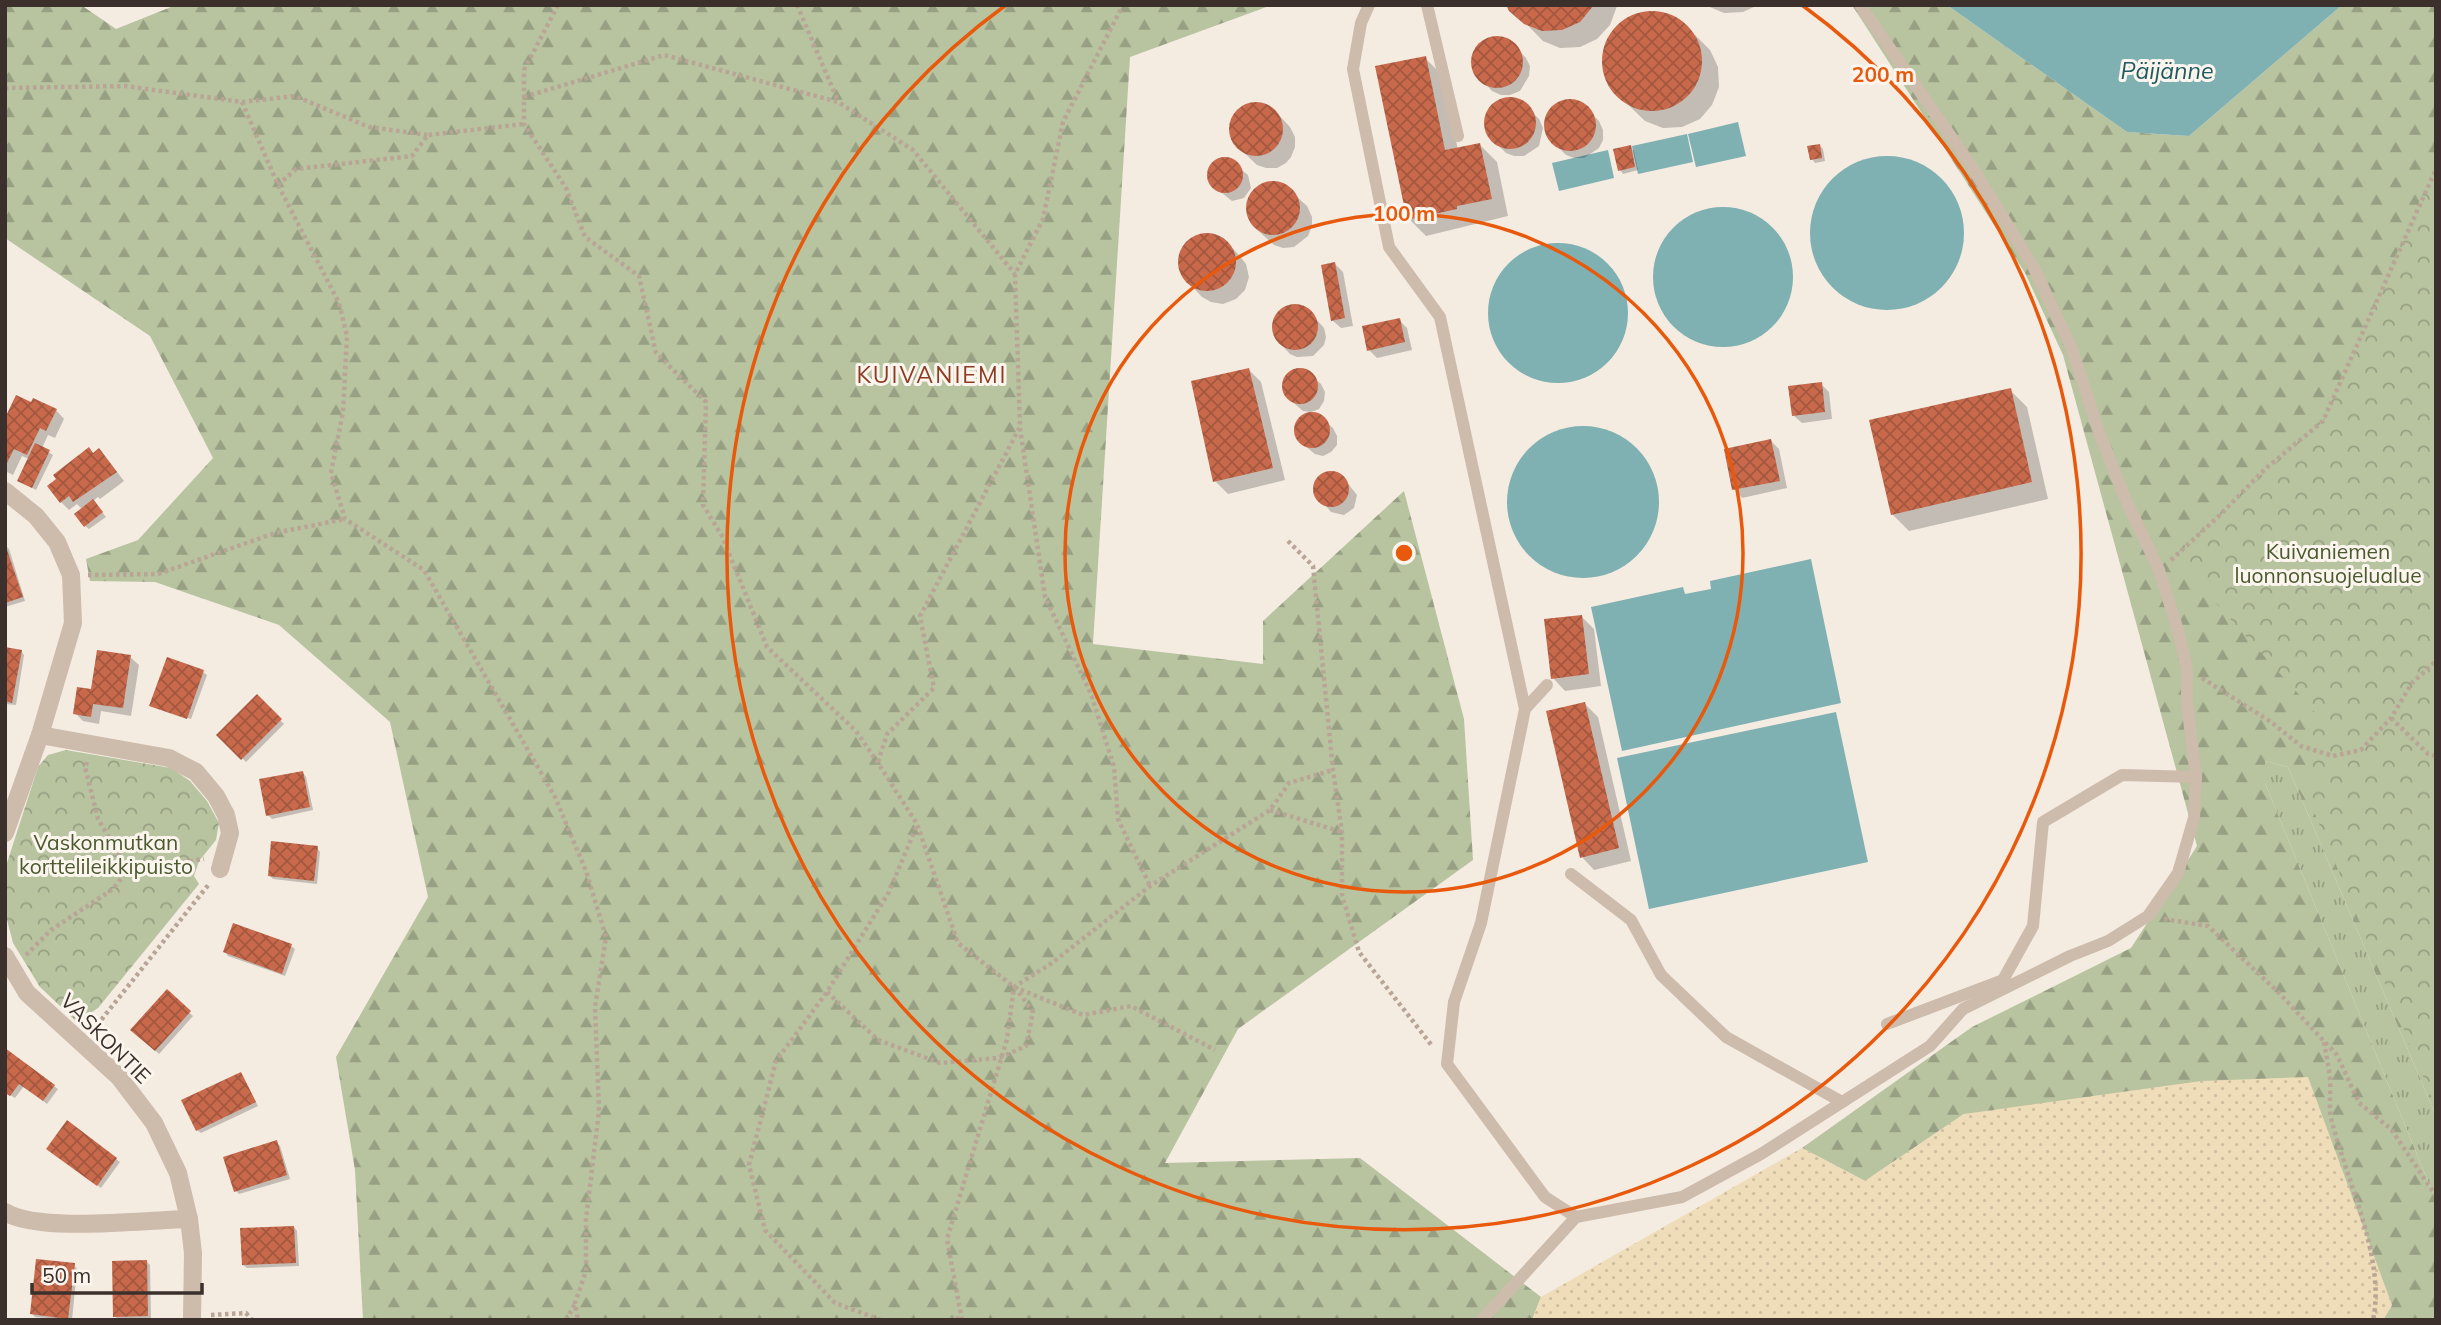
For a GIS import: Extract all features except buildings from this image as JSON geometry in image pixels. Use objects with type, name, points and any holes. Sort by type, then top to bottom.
[{"type":"street","points":[[5,491],[36,516],[57,541],[71,575],[73,623],[40,735],[5,833]]},
{"type":"street","points":[[40,735],[169,758],[196,772],[216,796],[226,815],[230,833],[222,863]]},
{"type":"street","name":"VASKONTIE","points":[[9,962],[27,993],[119,1077],[154,1123],[177,1173],[189,1219],[193,1252],[192,1318]]},
{"type":"street","points":[[5,1212],[14,1217],[50,1224],[189,1219]]},
{"type":"lane","points":[[1369,5],[1361,23],[1353,69],[1390,247],[1440,317],[1525,709],[1481,923],[1454,1002],[1447,1064],[1545,1197],[1576,1217]]},
{"type":"lane","points":[[1427,5],[1458,136]]},
{"type":"lane","points":[[1482,1320],[1576,1217],[1682,1197],[1761,1154],[1930,1046],[1963,1009],[2070,956],[2108,941],[2148,916],[2178,873],[2194,818],[2196,777],[2187,669],[2177,627],[2160,570],[2125,498],[2099,432],[2072,349],[2034,268],[1972,167],[1860,5]]},
{"type":"lane","points":[[1525,709],[1547,685]]},
{"type":"lane","points":[[1887,1024],[2003,980],[2033,926],[2043,822],[2122,775],[2196,777]]},
{"type":"lane","points":[[1570,874],[1631,920],[1661,975],[1726,1037],[1842,1102]]},
{"type":"path","points":[[558,5],[524,70],[524,124],[566,188],[586,237],[639,276],[656,353],[706,402],[703,506],[722,536],[767,647],[856,731],[917,824],[958,943],[1014,987],[1033,1012],[1026,1046],[999,1058],[940,1063],[878,1040],[827,992]]},
{"type":"path","points":[[797,5],[838,102]]},
{"type":"path","points":[[1123,5],[1063,122],[1043,219],[1016,274],[1020,427],[1045,597],[1091,694],[1114,767],[1118,819],[1150,886]]},
{"type":"path","points":[[524,97],[664,55],[838,102],[914,150],[1016,274]]},
{"type":"path","points":[[5,88],[125,86],[242,102],[295,96],[369,127],[428,135],[524,124]]},
{"type":"path","points":[[242,102],[278,186],[339,303],[348,336],[343,412],[331,473],[345,519],[424,570],[555,797],[586,871],[606,937],[595,1007],[599,1111],[586,1219],[586,1271],[566,1320]]},
{"type":"path","points":[[278,186],[296,169],[412,156],[428,135]]},
{"type":"path","points":[[2160,570],[2220,516],[2265,469],[2323,421],[2436,169]]},
{"type":"path","points":[[878,763],[887,734],[934,688],[920,616],[1020,427]]},
{"type":"path","points":[[71,575],[158,574],[275,533],[345,519]]},
{"type":"path","points":[[1288,541],[1313,566],[1333,770],[1342,832],[1342,895],[1359,952],[1447,1064]]},
{"type":"path","points":[[2187,669],[2271,722],[2301,746],[2333,756],[2361,750],[2391,718],[2412,683],[2436,661]]},
{"type":"path","points":[[2391,718],[2428,754],[2436,756]]},
{"type":"path","points":[[92,744],[85,767],[98,819],[128,870]]},
{"type":"path","points":[[1014,987],[1052,963],[1150,886],[1270,810],[1289,783],[1333,770]]},
{"type":"path","points":[[1270,810],[1342,832]]},
{"type":"path","points":[[881,1320],[835,1303],[765,1230],[749,1165],[776,1061],[827,992],[888,892],[917,824]]},
{"type":"path","points":[[9,962],[113,889],[128,870],[186,860],[222,863]]},
{"type":"path","points":[[80,1039],[102,1019],[222,863]]},
{"type":"path","points":[[2148,916],[2208,926],[2279,993],[2336,1055],[2359,1103],[2391,1129],[2436,1196]]},
{"type":"path","points":[[1014,987],[1083,1015],[1131,1006],[1216,1050]]},
{"type":"path","points":[[949,1320],[962,1318],[947,1238],[999,1058],[1007,1039],[1014,987]]},
{"type":"path","points":[[2324,1041],[2330,1080],[2330,1119],[2375,1273],[2377,1304],[2374,1320]]},
{"type":"path","points":[[575,1303],[578,1320]]},
{"type":"path","points":[[192,1318],[246,1312],[252,1320]]},
{"type":"green space","points":[[5,5],[81,5],[116,29],[176,5],[1272,5],[1130,57],[1093,644],[1263,664],[1263,621],[1404,491],[1464,719],[1473,860],[1238,1029],[1165,1163],[1360,1158],[1541,1297],[1532,1320],[363,1320],[355,1170],[336,1057],[428,897],[390,722],[279,625],[155,582],[90,581],[86,559],[138,540],[213,458],[150,336],[5,238]]},
{"type":"green space","points":[[1852,5],[1947,5],[2127,132],[2189,136],[2342,5],[2436,5],[2436,1116],[2288,767],[2265,761],[2265,783],[2436,1201],[2436,1320],[2383,1320],[2392,1305],[1964,1114],[1865,1181],[1802,1148],[1972,1027],[2131,948],[2197,846],[2063,355],[2025,273]]},
{"type":"green space","name":"Kuivaniemen luonnonsuojelualue","points":[[2436,164],[2436,1108],[2309,799],[2314,711],[2174,557],[2323,421]]},
{"type":"green space","name":"Vaskonmutkan korttelileikkipuisto","points":[[66,750],[171,768],[190,781],[207,801],[219,823],[216,840],[199,861],[194,876],[199,884],[98,1008],[77,1022],[40,987],[13,943],[5,912],[7,863],[38,767],[48,755]]},
{"type":"green space","points":[[2265,761],[2288,767],[2436,1116],[2436,1201],[2265,783]]},
{"type":"sand","points":[[2308,1077],[2392,1305],[2383,1320],[1532,1320],[1541,1297],[1802,1148],[1865,1181],[1964,1114],[2201,1081]]},
{"type":"water","name":"Päijänne","points":[[1947,5],[2342,5],[2189,136],[2127,132]]},
{"type":"water","points":[[1738,122],[1746,156],[1696,167],[1688,134]]},
{"type":"water","points":[[1687,134],[1693,162],[1638,174],[1632,146]]},
{"type":"water","points":[[1608,150],[1614,178],[1559,191],[1552,163]]},
{"type":"water","points":[[1887,156],[1916,162],[1941,179],[1958,204],[1964,233],[1958,262],[1941,287],[1916,304],[1887,310],[1858,304],[1833,287],[1816,262],[1810,233],[1816,204],[1833,179],[1858,162]]},
{"type":"water","points":[[1723,207],[1750,212],[1773,227],[1788,250],[1793,277],[1788,304],[1773,327],[1750,342],[1723,347],[1696,342],[1673,327],[1658,304],[1653,277],[1658,250],[1673,227],[1696,212]]},
{"type":"water","points":[[1558,243],[1585,248],[1608,263],[1623,286],[1628,313],[1623,340],[1608,363],[1585,378],[1558,383],[1531,378],[1508,363],[1493,340],[1488,313],[1493,286],[1508,263],[1531,248]]},
{"type":"water","points":[[1583,426],[1612,432],[1637,448],[1653,473],[1659,502],[1653,531],[1637,556],[1612,572],[1583,578],[1554,572],[1529,556],[1513,531],[1507,502],[1513,473],[1529,448],[1554,432]]},
{"type":"water","points":[[1811,559],[1841,703],[1622,751],[1591,607],[1683,587],[1685,594],[1711,589],[1710,581]]},
{"type":"water","points":[[1836,712],[1868,862],[1649,909],[1617,758]]},
{"type":"district","name":"KUIVANIEMI","points":[[932,374]]}]
